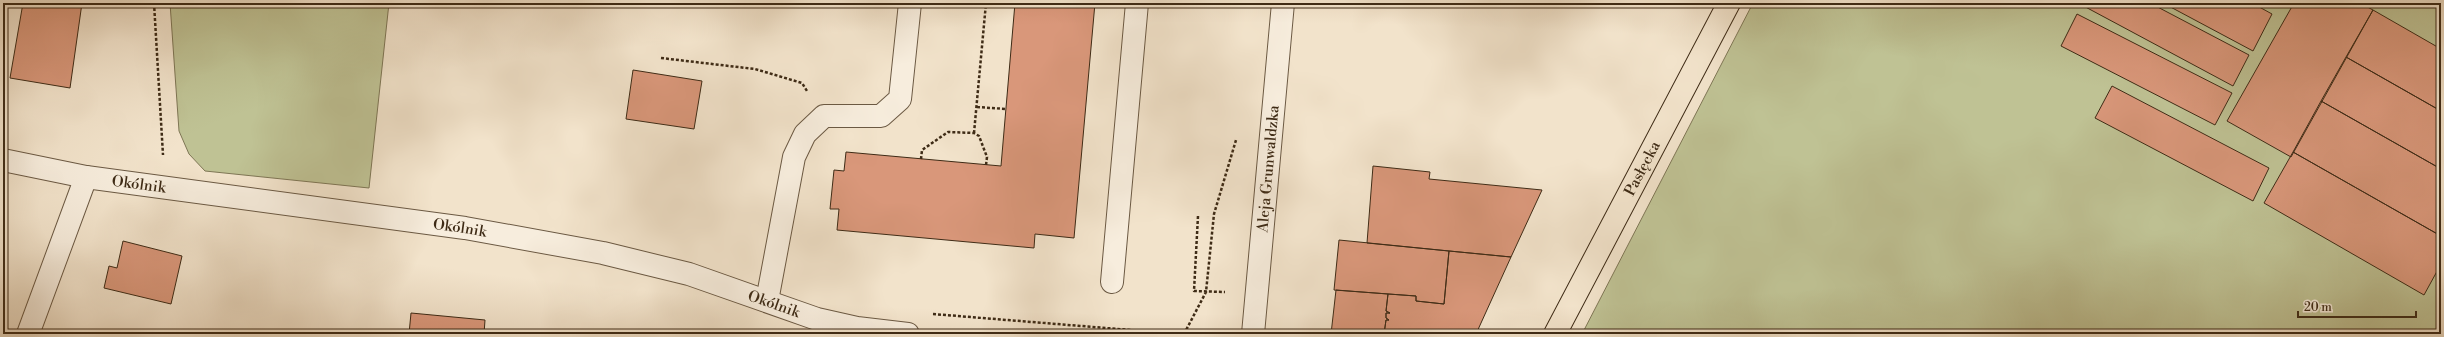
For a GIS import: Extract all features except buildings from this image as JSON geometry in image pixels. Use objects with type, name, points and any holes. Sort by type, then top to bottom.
[{"type":"main road","name":"Pasłęcka","points":[[1555,334],[1729,3]]},
{"type":"street","points":[[767,300],[794,157],[805,134],[824,116],[881,116],[900,99],[910,3]]},
{"type":"street","points":[[1112,282],[1137,3]]},
{"type":"street","name":"Aleja Grunwaldzka","points":[[1253,334],[1283,3]]},
{"type":"street","name":"Okólnik","points":[[3,160],[86,177],[465,228],[603,253],[689,274],[767,300],[817,319],[857,328],[908,334]]},
{"type":"street","points":[[28,334],[86,177]]},
{"type":"path","points":[[154,3],[165,188]]},
{"type":"path","points":[[974,133],[986,3]]},
{"type":"path","points":[[661,58],[755,69],[802,83],[824,116]]},
{"type":"path","points":[[977,107],[1006,109]]},
{"type":"path","points":[[920,159],[922,150],[948,132],[974,133],[979,136],[987,157],[986,165]]},
{"type":"path","points":[[1184,334],[1206,292],[1214,214],[1238,134]]},
{"type":"path","points":[[1198,216],[1194,291],[1206,292]]},
{"type":"path","points":[[1073,324],[1180,334]]},
{"type":"green space","points":[[170,3],[389,3],[369,188],[205,171],[189,154],[179,131]]},
{"type":"green space","points":[[1753,3],[2441,3],[2441,334],[1582,334]]}]
